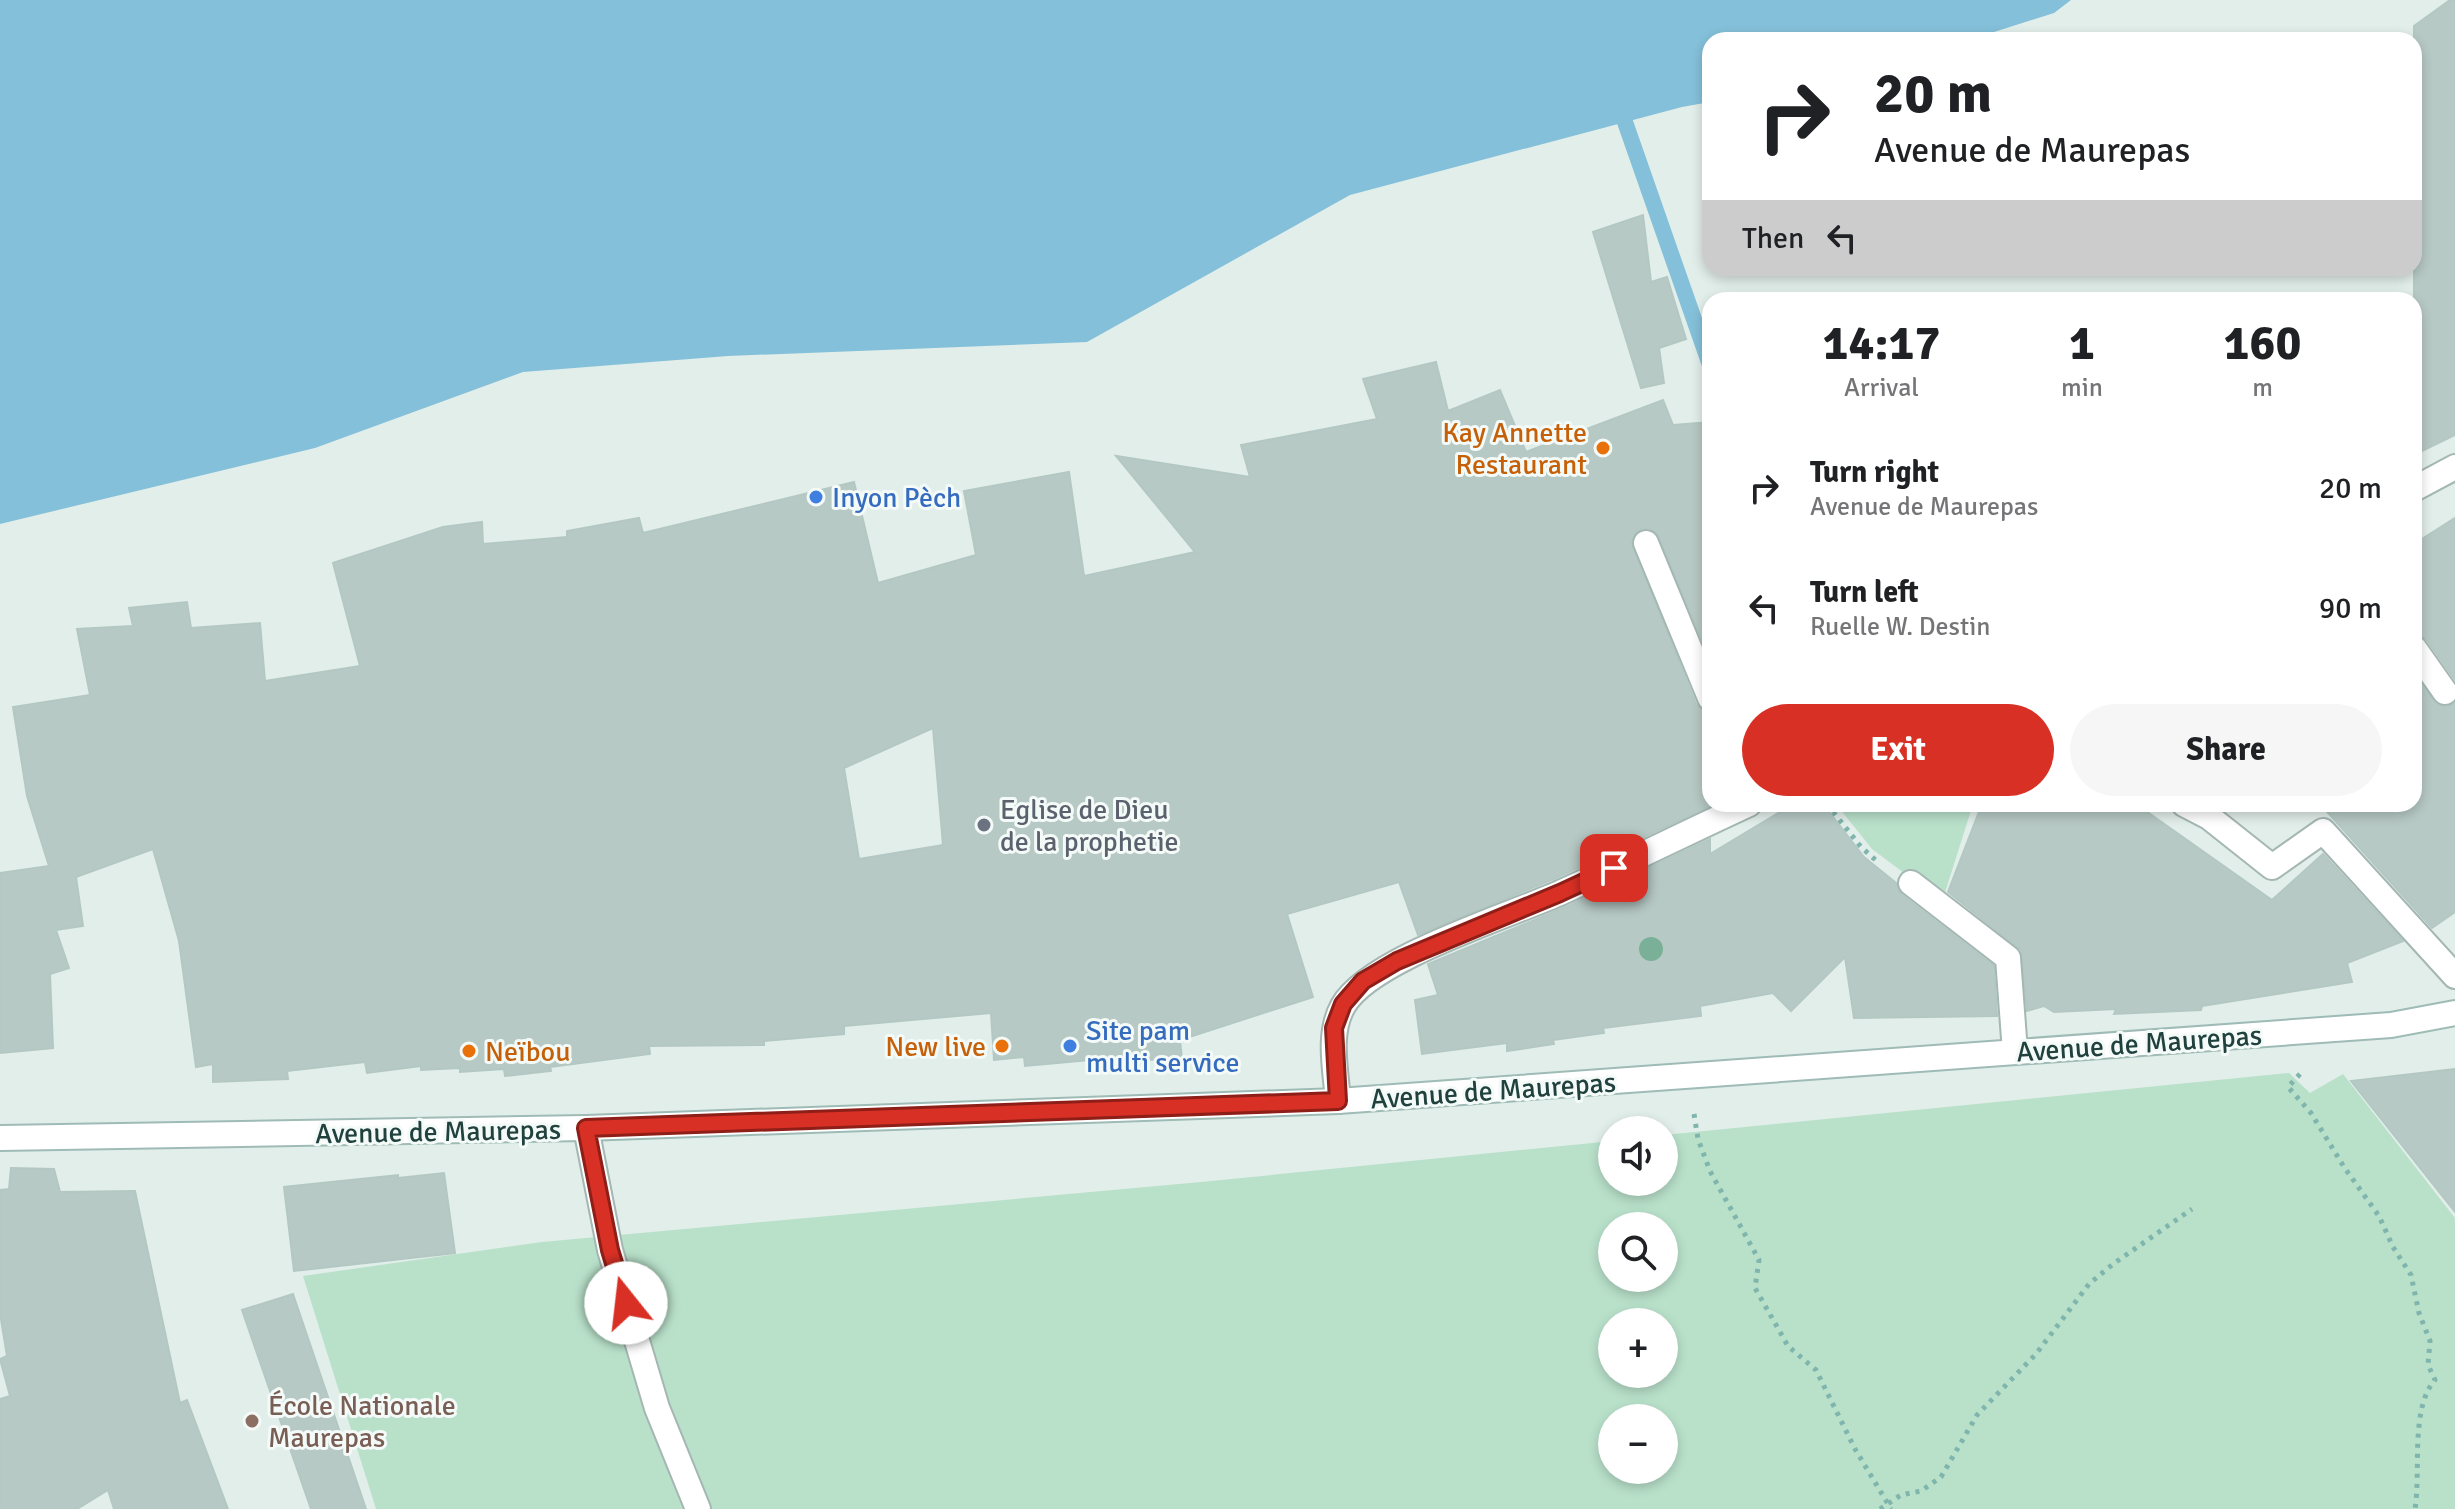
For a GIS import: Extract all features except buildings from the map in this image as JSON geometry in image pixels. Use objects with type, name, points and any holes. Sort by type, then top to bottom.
[{"type":"street","points":[[2422,485],[2455,467]]},
{"type":"street","points":[[1646,543],[1702,679]]},
{"type":"street","points":[[2422,659],[2445,692]]},
{"type":"street","points":[[1338,1101],[1334,1028],[1343,1004],[1363,981],[1397,961],[1560,893],[1732,812]]},
{"type":"street","points":[[2199,812],[2272,867],[2323,831],[2455,976]]},
{"type":"street","points":[[1911,883],[2008,958],[2015,1052]]},
{"type":"street","name":"Avenue de Maurepas","points":[[0,1138],[586,1128],[1338,1101],[2391,1025],[2455,1013]]},
{"type":"street","points":[[586,1128],[615,1264],[657,1408],[698,1509]]},
{"type":"path","points":[[1834,812],[1869,855],[1906,883],[1911,883]]},
{"type":"path","points":[[2300,1031],[2304,1070],[2288,1087],[2311,1113],[2379,1216],[2393,1247],[2411,1275],[2419,1313],[2430,1341],[2428,1365],[2435,1380],[2426,1389],[2418,1421],[2419,1486],[2415,1509]]},
{"type":"path","points":[[1687,1076],[1698,1139],[1710,1171],[1759,1260],[1755,1288],[1788,1346],[1816,1370],[1855,1449],[1889,1506]]},
{"type":"path","points":[[1880,1509],[1889,1506],[1901,1495],[1921,1491],[1941,1477],[1977,1415],[2036,1354],[2089,1284],[2192,1209]]},
{"type":"green space","points":[[1842,812],[1970,812],[1943,899],[1910,871],[1904,873],[1872,849]]},
{"type":"green space","points":[[2289,1073],[2310,1093],[2343,1074],[2455,1218],[2455,1509],[376,1509],[303,1276],[542,1242],[1598,1142],[1598,1196],[1678,1196],[1678,1134]]},
{"type":"water","points":[[0,0],[2071,0],[2054,13],[1994,32],[1702,32],[1702,103],[1350,195],[1087,342],[728,356],[523,372],[315,448],[0,524]]},
{"type":"waterway","points":[[1625,122],[1702,342]]},
{"type":"place","name":"Kay Annette Restaurant","points":[[1603,448]]},
{"type":"place","name":"Inyon Pèch","points":[[816,497]]},
{"type":"place","name":"Eglise de Dieu de la prophetie","points":[[984,825]]},
{"type":"place","name":"New live","points":[[1002,1046]]},
{"type":"place","name":"Site pam multi service","points":[[1070,1046]]},
{"type":"place","name":"Neïbou","points":[[469,1051]]},
{"type":"place","name":"École Nationale Maurepas","points":[[252,1421]]},
{"type":"route","points":[[626,1303],[610,1250],[586,1128],[1338,1101],[1334,1028],[1343,1004],[1363,981],[1397,961],[1614,868]]}]
